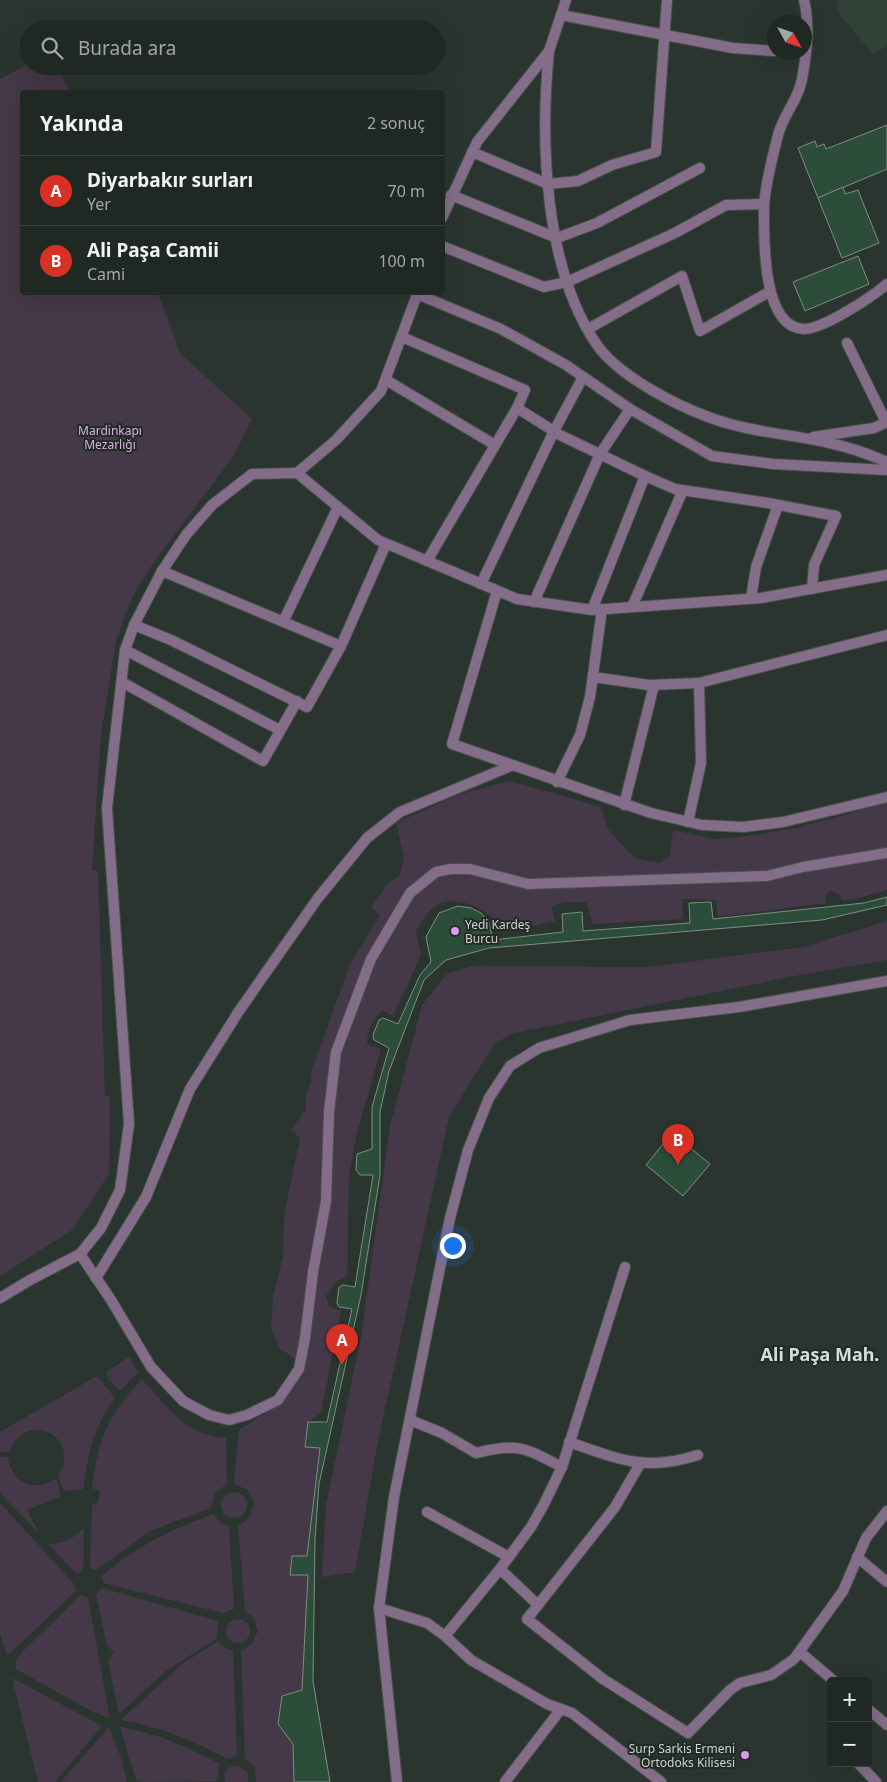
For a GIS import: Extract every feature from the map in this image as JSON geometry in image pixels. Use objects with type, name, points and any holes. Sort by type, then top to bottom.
[{"type":"street","points":[[566,0],[549,51],[544,94],[544,165],[562,270],[588,329],[598,346],[630,376],[673,403],[712,419],[830,443],[887,462]]},
{"type":"street","points":[[472,152],[548,184],[578,180],[612,165],[656,152],[666,0]]},
{"type":"street","points":[[804,0],[808,15]]},
{"type":"street","points":[[561,15],[732,48],[767,50]]},
{"type":"street","points":[[445,210],[477,142],[549,51]]},
{"type":"street","points":[[805,60],[802,82],[778,133],[764,204],[769,292],[777,311],[788,323],[804,329],[830,320],[872,297],[887,284]]},
{"type":"street","points":[[451,195],[557,238],[597,223],[700,168]]},
{"type":"street","points":[[445,247],[544,287],[567,282],[675,233],[726,205],[764,204]]},
{"type":"street","points":[[588,329],[682,276],[700,331],[769,292]]},
{"type":"street","points":[[297,474],[336,440],[381,391],[416,295]]},
{"type":"street","points":[[422,295],[501,329],[583,377],[630,409],[712,456],[773,464],[887,470]]},
{"type":"street","points":[[402,337],[525,390],[517,408],[427,561]]},
{"type":"street","points":[[800,438],[874,428],[886,422],[848,343]]},
{"type":"street","points":[[481,584],[554,431],[583,377]]},
{"type":"street","points":[[386,380],[495,445]]},
{"type":"street","points":[[517,408],[554,431],[600,454],[645,476],[683,490],[836,516],[814,565],[812,589]]},
{"type":"street","points":[[534,602],[600,454],[630,409]]},
{"type":"street","points":[[0,1298],[80,1254],[101,1228],[120,1190],[129,1124],[108,808],[125,650],[134,624],[162,571],[186,535],[212,506],[252,474],[297,474],[378,540],[386,544],[517,599],[597,609],[751,598],[887,575]]},
{"type":"street","points":[[557,782],[580,735],[593,677],[597,609],[645,476]]},
{"type":"street","points":[[632,607],[683,490]]},
{"type":"street","points":[[751,598],[756,567],[778,505]]},
{"type":"street","points":[[284,620],[338,507]]},
{"type":"street","points":[[134,624],[171,640],[307,707],[341,646],[386,544]]},
{"type":"street","points":[[162,571],[284,620],[341,646]]},
{"type":"street","points":[[497,591],[452,744],[624,805],[688,822],[743,828],[783,822],[887,797]]},
{"type":"street","points":[[593,677],[654,685],[700,683],[887,635]]},
{"type":"street","points":[[125,650],[280,730]]},
{"type":"street","points":[[122,682],[263,761],[297,701]]},
{"type":"street","points":[[688,822],[701,763],[700,683]]},
{"type":"street","points":[[624,805],[654,685]]},
{"type":"street","points":[[96,1278],[146,1197],[190,1089],[239,1011],[318,898],[366,838],[400,812],[432,797],[488,777],[511,766]]},
{"type":"street","points":[[80,1254],[151,1367],[183,1401],[198,1411],[229,1420],[262,1408],[278,1400],[287,1390],[299,1369],[326,1201],[329,1112],[339,1040],[371,958],[410,893],[436,872],[470,869],[528,884],[767,876],[803,867],[887,853]]},
{"type":"street","points":[[397,1782],[380,1608],[394,1498],[450,1218],[468,1150],[490,1098],[510,1066],[539,1048],[630,1020],[739,1007],[887,981]]},
{"type":"street","points":[[445,1636],[500,1569],[531,1527],[562,1467],[625,1267]]},
{"type":"street","points":[[410,1420],[442,1433],[476,1453],[510,1446],[524,1448],[562,1467]]},
{"type":"street","points":[[569,1442],[625,1462],[640,1464],[686,1459],[698,1455]]},
{"type":"street","points":[[640,1464],[615,1507],[527,1619],[603,1679],[688,1733],[730,1690],[740,1683],[763,1678],[780,1670],[800,1652],[843,1591],[872,1527],[887,1511]]},
{"type":"street","points":[[427,1512],[509,1557]]},
{"type":"street","points":[[857,1557],[887,1582]]},
{"type":"street","points":[[500,1569],[538,1605]]},
{"type":"street","points":[[380,1608],[427,1623],[445,1636],[471,1660],[547,1704],[572,1713],[661,1782]]},
{"type":"street","points":[[800,1652],[829,1677]]},
{"type":"street","points":[[504,1782],[561,1709]]},
{"type":"street","points":[[872,1712],[887,1725]]},
{"type":"street","points":[[862,1767],[876,1782]]},
{"type":"shaded area","points":[[836,0],[887,0],[887,46],[873,54],[839,14]]},
{"type":"green space","name":"Mardinkapı Mezarlığı","points":[[20,69],[20,75],[62,75],[69,90],[20,90],[20,295],[159,295],[180,353],[252,419],[233,457],[157,558],[137,588],[116,641],[101,734],[92,871],[98,871],[105,1096],[110,1097],[109,1174],[72,1230],[0,1276],[0,79]]},
{"type":"green space","points":[[510,781],[601,807],[608,829],[634,858],[660,863],[670,855],[673,830],[715,839],[740,837],[797,828],[845,815],[887,800],[887,890],[855,899],[842,900],[839,894],[831,891],[825,894],[826,903],[718,917],[716,900],[682,899],[683,919],[593,924],[586,902],[564,902],[552,907],[555,921],[504,932],[483,910],[457,901],[439,904],[426,916],[416,931],[421,955],[393,1016],[383,1010],[373,1021],[369,1029],[367,1044],[381,1049],[357,1132],[349,1174],[347,1276],[338,1280],[326,1296],[329,1306],[341,1311],[321,1413],[308,1422],[305,1446],[320,1448],[307,1556],[292,1556],[290,1574],[308,1575],[302,1690],[282,1696],[278,1724],[293,1744],[294,1782],[256,1782],[255,1767],[245,1758],[241,1651],[251,1645],[258,1631],[253,1617],[245,1611],[238,1526],[249,1518],[254,1503],[248,1490],[234,1484],[239,1430],[278,1403],[293,1387],[306,1366],[279,1348],[271,1327],[273,1297],[283,1257],[284,1216],[300,1138],[291,1130],[306,1109],[305,1099],[312,1078],[310,1076],[350,964],[380,915],[371,908],[386,885],[400,875],[404,857],[396,823],[457,795]]},
{"type":"green space","points":[[887,921],[887,960],[794,976],[510,1034],[493,1046],[449,1117],[377,1446],[355,1572],[322,1577],[326,1505],[361,1337],[390,1126],[422,1005],[447,974],[472,966],[649,967],[803,947]]},
{"type":"green space","points":[[129,1357],[138,1372],[120,1391],[108,1379],[106,1372]]},
{"type":"green space","points":[[97,1376],[115,1398],[96,1431],[87,1463],[83,1489],[64,1491],[58,1476],[64,1462],[63,1449],[58,1439],[49,1433],[38,1430],[27,1432],[17,1439],[9,1452],[0,1452],[0,1432]]},
{"type":"green space","points":[[142,1379],[169,1410],[188,1426],[199,1432],[226,1438],[227,1484],[215,1493],[211,1508],[150,1531],[96,1570],[90,1568],[92,1505],[98,1503],[100,1491],[92,1488],[98,1455],[106,1428],[120,1404]]},
{"type":"green space","points":[[0,1457],[8,1457],[14,1473],[25,1483],[40,1485],[56,1479],[61,1496],[27,1510],[38,1532],[0,1493]]},
{"type":"green space","points":[[234,1492],[243,1496],[247,1505],[243,1514],[234,1518],[225,1514],[221,1505],[225,1496]]},
{"type":"green space","points":[[0,1503],[74,1584],[76,1591],[7,1656],[0,1633]]},
{"type":"green space","points":[[213,1514],[222,1524],[229,1526],[234,1609],[223,1613],[103,1583],[102,1576],[141,1547],[182,1526]]},
{"type":"green space","points":[[84,1528],[83,1570],[77,1574],[48,1544],[68,1540]]},
{"type":"green space","points":[[102,1588],[218,1621],[217,1638],[166,1671],[119,1714],[108,1661],[114,1652],[107,1646],[96,1595]]},
{"type":"green space","points":[[81,1595],[88,1597],[110,1719],[89,1710],[16,1669],[15,1663],[21,1653]]},
{"type":"green space","points":[[238,1619],[247,1622],[250,1631],[247,1640],[238,1643],[229,1640],[226,1631],[229,1622]]},
{"type":"green space","points":[[218,1641],[225,1648],[233,1651],[237,1756],[227,1759],[176,1735],[149,1726],[121,1720],[182,1664]]},
{"type":"green space","points":[[12,1678],[102,1726],[55,1782],[38,1782]]},
{"type":"green space","points":[[109,1727],[122,1761],[127,1782],[61,1782]]},
{"type":"green space","points":[[120,1727],[172,1741],[220,1764],[217,1781],[143,1782],[136,1780]]},
{"type":"green space","points":[[238,1765],[248,1773],[248,1782],[225,1782],[224,1776],[227,1768]]},
{"type":"building","points":[[887,125],[887,169],[818,198],[798,148],[815,141],[817,147],[824,144],[826,149]]},
{"type":"building","points":[[843,187],[845,194],[858,190],[879,243],[842,258],[818,198]]},
{"type":"building","points":[[858,256],[869,284],[805,311],[793,282]]},
{"type":"building","points":[[887,897],[887,905],[822,920],[489,948],[446,960],[424,980],[389,1071],[380,1112],[380,1175],[361,1295],[319,1484],[315,1539],[313,1681],[330,1782],[294,1782],[293,1744],[278,1724],[282,1696],[302,1690],[308,1575],[290,1575],[292,1556],[307,1556],[320,1448],[305,1447],[308,1422],[327,1422],[352,1309],[339,1307],[337,1303],[339,1287],[343,1285],[355,1287],[373,1175],[360,1175],[356,1170],[357,1154],[372,1149],[372,1107],[389,1048],[374,1040],[373,1035],[379,1020],[383,1018],[398,1024],[420,975],[431,962],[426,937],[439,913],[458,906],[471,908],[481,913],[489,922],[493,940],[563,932],[562,914],[582,912],[583,931],[690,923],[689,903],[711,902],[713,919],[864,903]]},
{"type":"building","points":[[672,1133],[710,1164],[683,1196],[646,1165]]},
{"type":"place","name":"Yedi Kardeş Burcu","points":[[455,931]]},
{"type":"place","name":"Ali Paşa Camii","points":[[678,1165]]},
{"type":"place","name":"Diyarbakır surları","points":[[342,1365]]},
{"type":"place","name":"Surp Sarkis Ermeni Ortodoks Kilisesi","points":[[745,1755]]},
{"type":"district","name":"Ali Paşa Mah.","points":[[820,1354]]}]
